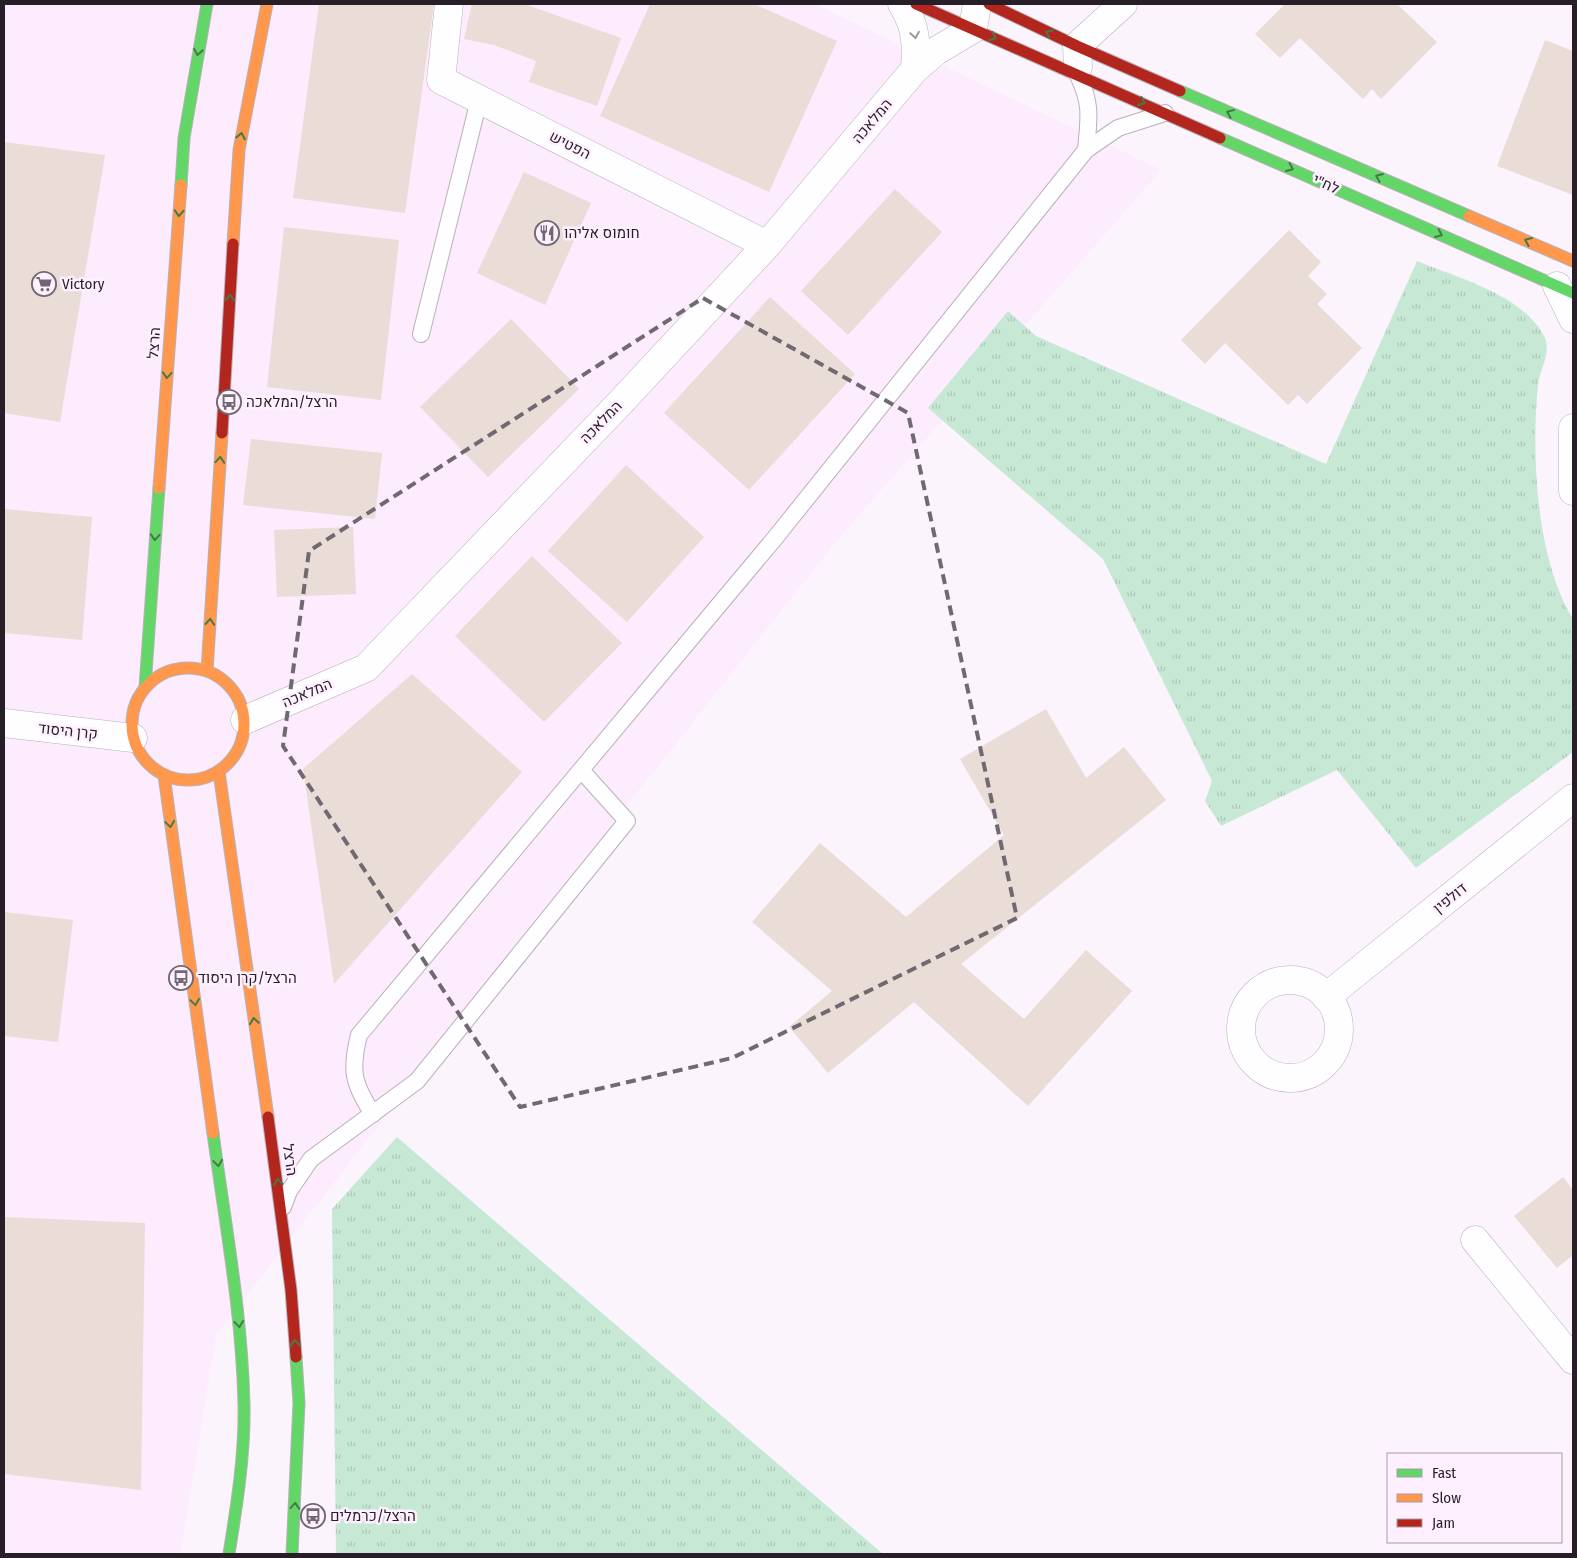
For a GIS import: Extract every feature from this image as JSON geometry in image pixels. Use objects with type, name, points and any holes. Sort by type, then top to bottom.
[{"type":"street","name":"הרצל","points":[[145,687],[184,138],[207,4]]},
{"type":"street","points":[[207,671],[239,150],[267,4]]},
{"type":"street","name":"הפטיש","points":[[449,4],[441,80],[767,245]]},
{"type":"street","points":[[902,4],[914,25],[917,42],[915,69]]},
{"type":"street","name":"לח\"י","points":[[916,4],[975,16],[1078,74],[1565,290]]},
{"type":"street","name":"לח\"י","points":[[989,4],[1077,46],[1573,261]]},
{"type":"street","points":[[1078,74],[1077,46],[1123,4]]},
{"type":"street","name":"המלאכה","points":[[245,720],[366,668],[619,404],[767,245],[915,69],[975,16]]},
{"type":"street","points":[[1565,290],[1573,319]]},
{"type":"street","points":[[1573,428],[1573,490]]},
{"type":"street","points":[[190,668],[207,671],[221,678],[233,690],[241,704],[245,720],[244,736],[239,750],[230,763],[219,772],[205,779],[192,781],[177,780],[164,775],[150,766],[139,753],[133,738],[131,719],[136,702],[145,687],[158,676],[174,670],[190,668]]},
{"type":"street","name":"קרן היסוד","points":[[4,724],[133,738]]},
{"type":"street","name":"הרצל","points":[[219,772],[291,1290],[299,1403],[292,1554]]},
{"type":"street","points":[[164,775],[240,1330],[244,1405],[240,1487],[229,1554]]},
{"type":"street","name":"דולפין","points":[[1326,997],[1573,798]]},
{"type":"street","points":[[1475,1240],[1573,1360]]},
{"type":"lane","points":[[1078,74],[1088,96],[1090,112],[1086,150]]},
{"type":"lane","points":[[421,334],[479,100]]},
{"type":"lane","points":[[373,1114],[360,1094],[354,1075],[354,1058],[359,1035],[775,538],[1086,150],[1118,128],[1166,113]]},
{"type":"lane","points":[[281,1212],[289,1191],[312,1159],[417,1081],[627,822],[581,770]]},
{"type":"highlighted area","points":[[703,298],[908,413],[1017,918],[732,1058],[520,1107],[283,746],[309,551]]},
{"type":"shaded area","points":[[4,4],[815,4],[1161,170],[835,543],[623,810],[216,1335],[180,1554],[4,1554]]},
{"type":"green space","points":[[1417,261],[1469,281],[1504,298],[1533,320],[1546,340],[1545,360],[1538,385],[1535,442],[1536,474],[1544,537],[1551,567],[1561,595],[1573,619],[1573,752],[1416,868],[1337,770],[1221,826],[1205,801],[1212,781],[1103,559],[928,408],[1008,311],[1036,336],[1326,464]]},
{"type":"green space","points":[[397,1137],[883,1554],[336,1554],[332,1209]]},
{"type":"building","points":[[319,4],[434,4],[405,213],[293,198]]},
{"type":"building","points":[[472,4],[524,4],[621,38],[597,106],[529,82],[536,61],[494,45],[464,39]]},
{"type":"building","points":[[650,4],[754,4],[837,41],[769,192],[600,116]]},
{"type":"building","points":[[1285,4],[1397,4],[1437,42],[1381,99],[1372,89],[1363,99],[1300,38],[1280,58],[1255,34]]},
{"type":"building","points":[[1545,40],[1573,51],[1573,195],[1497,166]]},
{"type":"building","name":"Victory","points":[[4,142],[105,155],[60,422],[4,413]]},
{"type":"building","points":[[524,172],[591,203],[545,305],[477,273]]},
{"type":"building","points":[[895,189],[942,232],[848,335],[801,291]]},
{"type":"building","points":[[284,227],[399,240],[381,400],[267,387]]},
{"type":"building","points":[[1289,230],[1321,262],[1308,276],[1327,294],[1317,304],[1362,348],[1307,404],[1298,395],[1288,405],[1225,343],[1205,364],[1181,340]]},
{"type":"building","points":[[770,297],[855,374],[749,490],[664,413]]},
{"type":"building","points":[[511,319],[579,389],[488,477],[420,407]]},
{"type":"building","points":[[251,439],[382,453],[375,519],[243,505]]},
{"type":"building","points":[[626,465],[704,537],[627,622],[548,551]]},
{"type":"building","points":[[4,509],[92,517],[82,640],[4,633]]},
{"type":"building","points":[[353,527],[356,594],[277,597],[274,530]]},
{"type":"building","points":[[532,556],[622,643],[544,722],[455,636]]},
{"type":"building","points":[[412,674],[522,772],[334,984],[303,769]]},
{"type":"building","points":[[1046,709],[1086,778],[1124,747],[1166,800],[961,964],[1024,1019],[1086,950],[1132,991],[1028,1106],[914,1002],[828,1073],[789,1027],[832,991],[752,922],[820,843],[906,917],[1004,835],[960,759]]},
{"type":"building","points":[[4,912],[73,920],[58,1042],[4,1036]]},
{"type":"building","points":[[1563,1177],[1573,1190],[1573,1255],[1557,1268],[1514,1216]]},
{"type":"building","points":[[4,1217],[145,1223],[141,1490],[4,1474]]},
{"type":"traffic: fast","points":[[181,185],[184,138],[207,4]]},
{"type":"traffic: fast","points":[[1180,91],[1469,216]]},
{"type":"traffic: fast","points":[[1220,138],[1573,293]]},
{"type":"traffic: fast","points":[[145,687],[159,488]]},
{"type":"traffic: fast","points":[[213,1133],[228,1234],[243,1370],[244,1423],[242,1460],[229,1554]]},
{"type":"traffic: fast","points":[[292,1554],[299,1403],[296,1357]]},
{"type":"traffic: slow","points":[[233,244],[239,150],[267,4]]},
{"type":"traffic: slow","points":[[159,488],[181,185]]},
{"type":"traffic: slow","points":[[1469,216],[1573,261]]},
{"type":"traffic: slow","points":[[207,671],[222,433]]},
{"type":"traffic: slow","points":[[188,668],[210,672],[228,684],[240,702],[244,724],[240,746],[228,764],[210,776],[188,780],[166,776],[148,764],[136,746],[132,724],[136,702],[148,684],[166,672],[188,668]]},
{"type":"traffic: slow","points":[[219,772],[268,1117]]},
{"type":"traffic: slow","points":[[164,775],[213,1133]]},
{"type":"traffic: jam","points":[[916,4],[1220,138]]},
{"type":"traffic: jam","points":[[989,4],[1077,46],[1180,91]]},
{"type":"traffic: jam","points":[[222,433],[233,244]]},
{"type":"traffic: jam","points":[[268,1117],[291,1290],[296,1357]]},
{"type":"place","name":"חומוס אליהו","points":[[547,233]]},
{"type":"place","name":"Victory","points":[[44,284]]},
{"type":"place","name":"הרצל/המלאכה","points":[[229,402]]},
{"type":"place","name":"הרצל/קרן היסוד","points":[[181,978]]},
{"type":"place","name":"הרצל/כרמלים","points":[[313,1516]]}]
